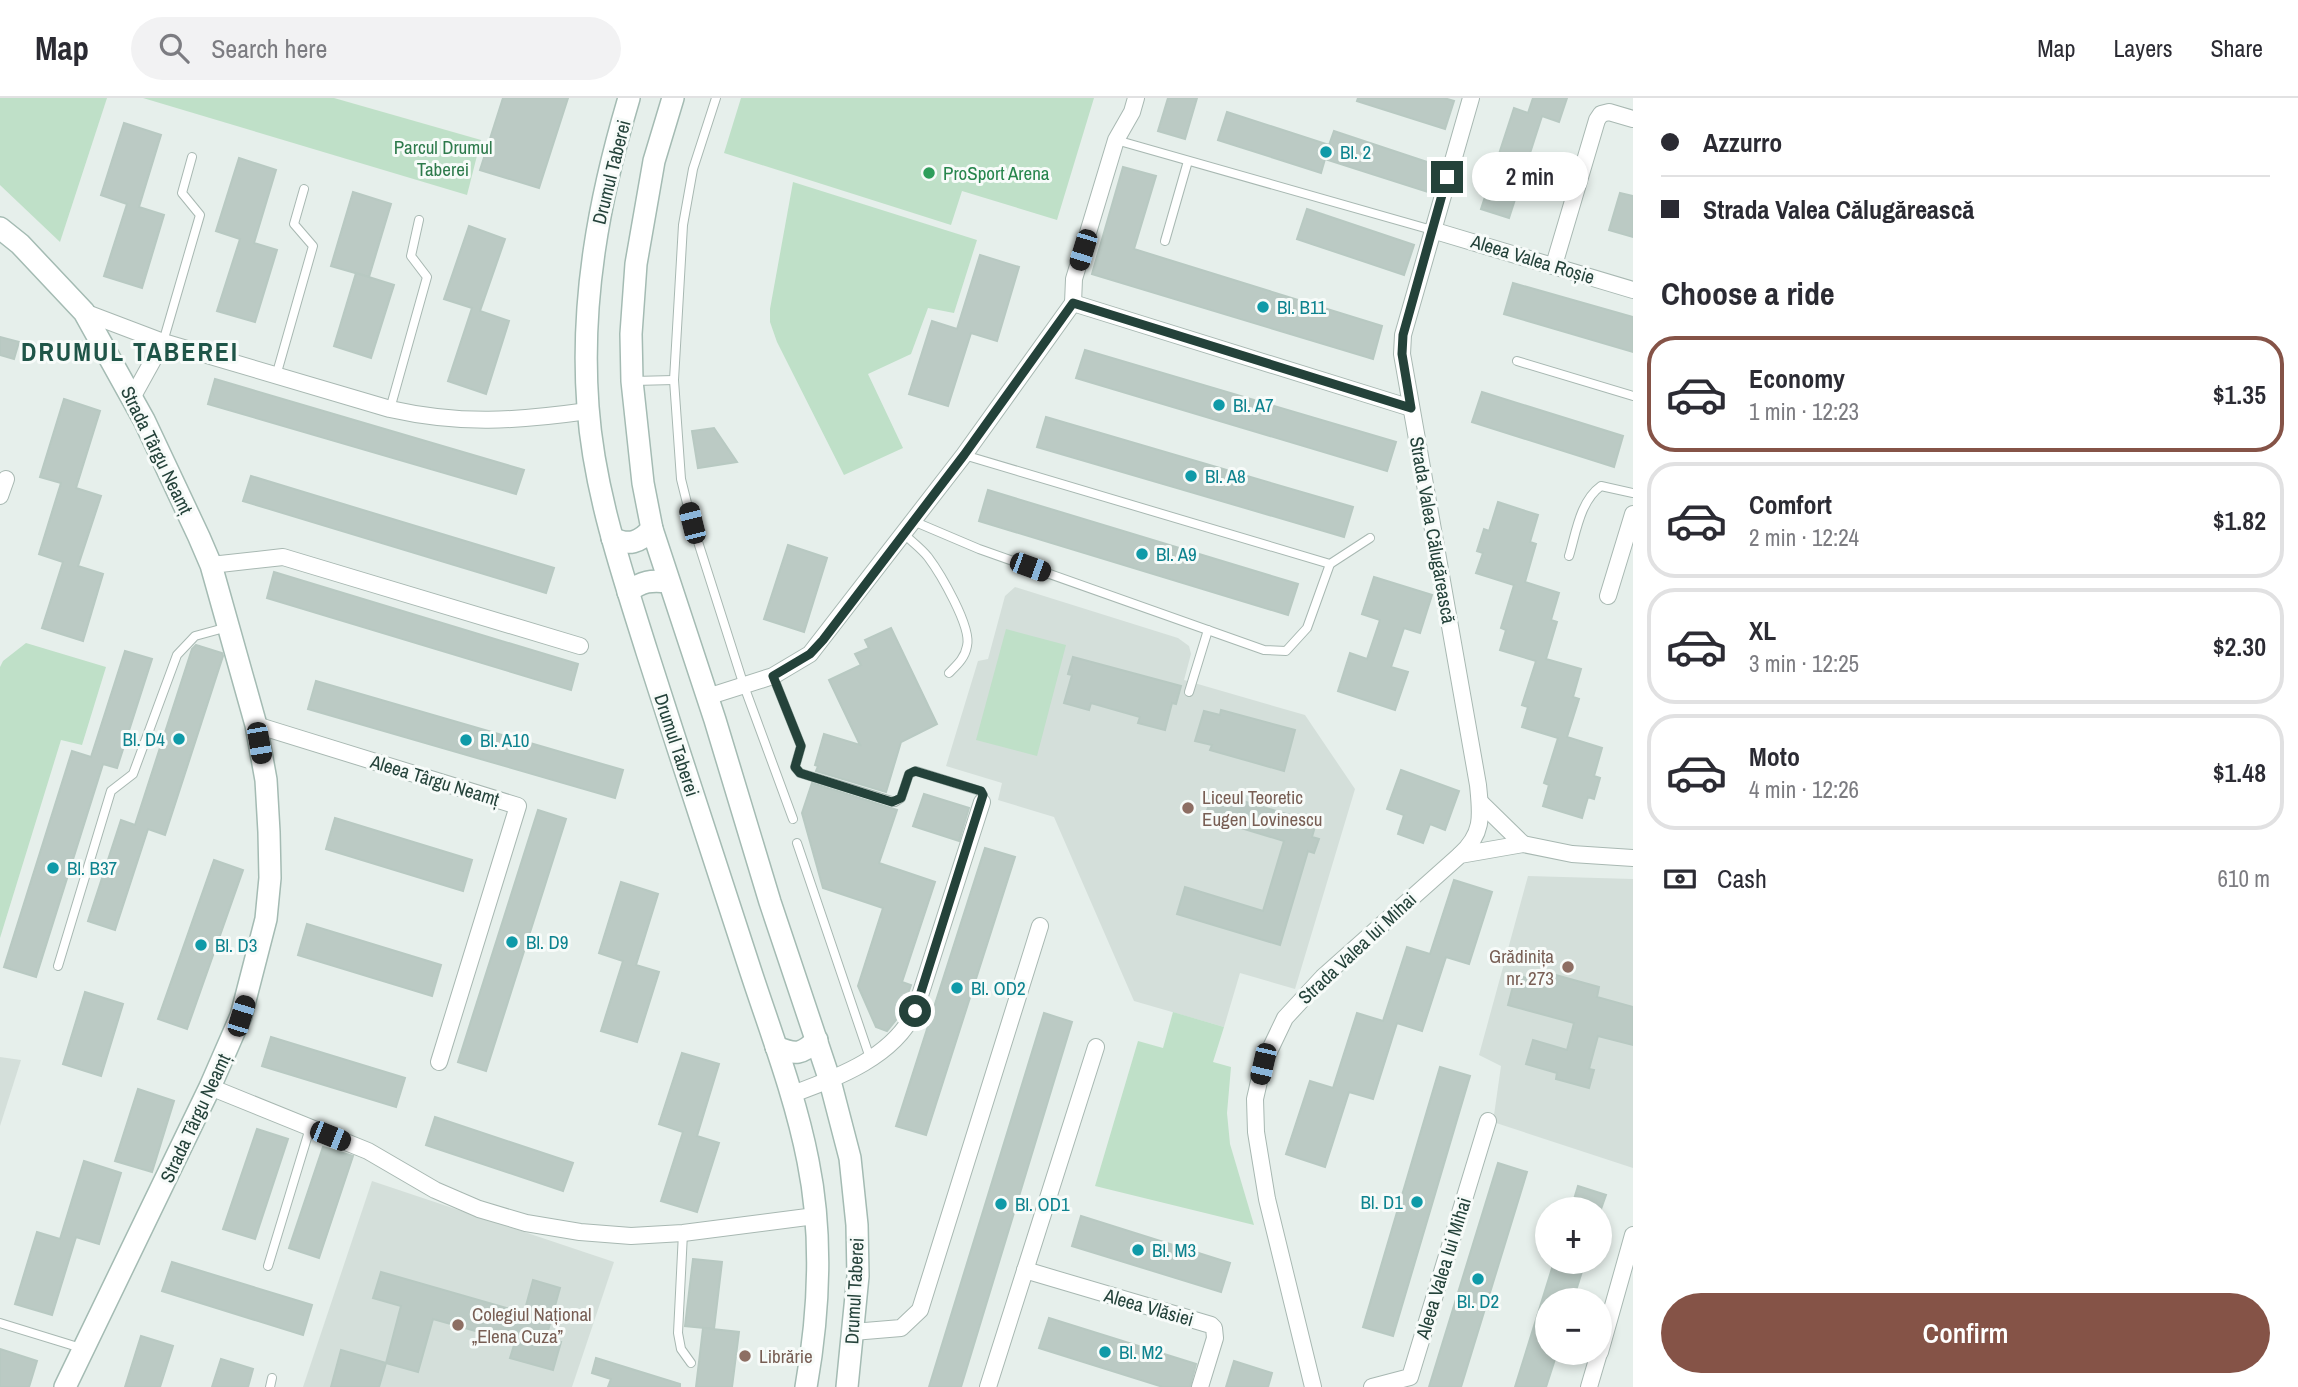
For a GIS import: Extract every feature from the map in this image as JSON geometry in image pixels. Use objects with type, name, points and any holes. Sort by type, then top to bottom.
[{"type":"main road","name":"Drumul Taberei","points":[[629,98],[611,157],[592,259],[586,335],[588,411],[597,475],[612,538],[776,1048],[808,1161],[815,1216],[817,1269],[816,1307],[806,1387]]},
{"type":"main road","name":"Drumul Taberei","points":[[673,98],[654,161],[636,264],[631,334],[632,381],[641,470],[652,529],[668,582],[830,1081],[850,1158],[857,1225],[858,1276],[846,1387]]},
{"type":"main road","name":"Strada Târgu Neamț","points":[[0,228],[20,244],[84,312],[132,398],[211,565],[256,724],[266,780],[270,832],[270,878],[266,919],[241,1016],[210,1087],[65,1387]]},
{"type":"main road","points":[[612,538],[628,544],[637,542],[652,529]]},
{"type":"main road","points":[[628,592],[638,584],[650,580],[668,582]]},
{"type":"main road","points":[[776,1048],[790,1053],[801,1053],[817,1040]]},
{"type":"street","points":[[707,697],[773,676],[795,665],[817,647],[964,455],[1073,303],[1074,279],[1116,140],[1132,112],[1136,98]]},
{"type":"street","name":"Strada Valea Călugărească","points":[[1460,855],[1478,832],[1480,802],[1402,354],[1403,335],[1471,98]]},
{"type":"street","points":[[1554,265],[1597,120],[1601,114],[1609,112],[1633,119]]},
{"type":"street","name":"Aleea Valea Roșie","points":[[1432,230],[1633,290]]},
{"type":"street","points":[[1073,303],[1411,408]]},
{"type":"street","points":[[84,312],[163,342],[390,409],[427,417],[487,421],[588,411]]},
{"type":"street","points":[[132,398],[163,342]]},
{"type":"street","points":[[0,496],[6,479]]},
{"type":"street","points":[[1608,596],[1633,514]]},
{"type":"street","points":[[211,565],[283,557],[580,646]]},
{"type":"street","name":"Aleea Târgu Neamț","points":[[256,724],[518,806],[439,1062]]},
{"type":"street","points":[[790,1095],[830,1081],[870,1058],[900,1036],[915,1011],[982,802]]},
{"type":"street","points":[[1480,802],[1523,844]]},
{"type":"street","points":[[1460,855],[1523,844],[1572,854],[1633,858]]},
{"type":"street","name":"Strada Valea lui Mihai","points":[[1313,1387],[1260,1165],[1255,1099],[1263,1064],[1285,1018],[1303,996],[1460,855]]},
{"type":"street","points":[[853,1332],[901,1328],[920,1310],[1040,926]]},
{"type":"street","points":[[988,1387],[1096,1047]]},
{"type":"street","points":[[210,1087],[368,1152],[446,1195],[479,1209],[526,1223],[618,1235],[683,1233],[815,1216]]},
{"type":"street","name":"Aleea Valea lui Mihai","points":[[1372,1387],[1410,1377],[1488,1121]]},
{"type":"street","points":[[1612,1307],[1633,1235]]},
{"type":"street","name":"Aleea Vlăsiei","points":[[1025,1270],[1211,1325],[1214,1328],[1214,1338],[1200,1387]]},
{"type":"street","points":[[1590,1387],[1596,1365]]},
{"type":"lane","points":[[716,98],[693,169],[683,225],[674,380],[681,478],[692,523],[744,686],[793,820]]},
{"type":"lane","points":[[1116,140],[1432,230]]},
{"type":"lane","points":[[163,342],[200,215],[182,193],[192,157]]},
{"type":"lane","points":[[1164,241],[1188,161]]},
{"type":"lane","points":[[276,376],[313,246],[294,224],[304,189]]},
{"type":"lane","points":[[390,409],[427,276],[411,256],[419,220]]},
{"type":"lane","points":[[1517,361],[1633,396]]},
{"type":"lane","points":[[632,381],[674,380]]},
{"type":"lane","points":[[964,455],[1330,564]]},
{"type":"lane","points":[[1569,556],[1585,503],[1593,491],[1601,486],[1609,486],[1633,493]]},
{"type":"lane","points":[[909,528],[979,549],[1208,631],[1275,652],[1286,651],[1307,628],[1330,564],[1370,538]]},
{"type":"lane","points":[[909,528],[950,594],[966,628],[966,651],[961,662],[949,673]]},
{"type":"lane","points":[[58,966],[111,791],[132,774],[177,655],[195,636],[228,626]]},
{"type":"lane","points":[[1189,692],[1208,631]]},
{"type":"lane","points":[[773,676],[801,746],[795,767],[800,773],[895,802],[901,798],[909,774],[915,771],[981,791],[982,802]]},
{"type":"lane","points":[[797,843],[870,1058]]},
{"type":"lane","points":[[268,1266],[310,1128]]},
{"type":"lane","points":[[683,1233],[678,1333],[681,1349],[691,1363]]},
{"type":"lane","points":[[0,1323],[85,1349]]},
{"type":"shaded area","name":"Liceul Teoretic Eugen Lovinescu","points":[[1015,587],[1178,638],[1189,646],[1191,654],[1184,680],[1305,715],[1355,789],[1295,989],[1240,973],[1224,1027],[1134,1001],[1054,817],[998,800],[1002,783],[946,766],[978,661],[988,659],[1005,596]]},
{"type":"shaded area","name":"Grădinița nr. 273","points":[[1528,876],[1633,879],[1633,1168],[1493,1122],[1501,1066],[1479,1055]]},
{"type":"shaded area","points":[[0,1057],[21,1060],[0,1126]]},
{"type":"shaded area","name":"Colegiul Național „Elena Cuza”","points":[[372,1181],[614,1262],[572,1387],[303,1387]]},
{"type":"green space","points":[[0,98],[107,98],[60,242],[0,185]]},
{"type":"green space","name":"Parcul Drumul Taberei","points":[[143,98],[334,98],[481,140],[467,195]]},
{"type":"green space","name":"ProSport Arena","points":[[741,98],[1094,98],[1057,220],[962,191],[951,225],[724,153]]},
{"type":"green space","points":[[793,182],[977,240],[954,313],[928,308],[911,354],[868,374],[903,448],[844,475],[777,342],[770,322],[770,309]]},
{"type":"green space","points":[[1006,629],[1066,645],[1037,756],[976,740]]},
{"type":"green space","points":[[26,643],[106,667],[82,745],[61,740],[0,938],[0,667],[3,661]]},
{"type":"green space","points":[[1173,1012],[1224,1027],[1213,1062],[1231,1067],[1227,1113],[1230,1144],[1254,1225],[1095,1186],[1138,1041],[1163,1048]]},
{"type":"building","points":[[503,98],[568,98],[539,188],[480,170]]},
{"type":"building","points":[[1168,98],[1197,98],[1185,139],[1158,131]]},
{"type":"building","points":[[1358,98],[1444,98],[1454,101],[1445,129],[1357,101]]},
{"type":"building","points":[[1533,98],[1567,98],[1559,122],[1542,116],[1509,218],[1481,209],[1514,108],[1528,113]]},
{"type":"building","name":"Bl. 2","points":[[1227,112],[1329,145],[1334,131],[1436,165],[1428,192],[1325,159],[1321,173],[1218,140]]},
{"type":"building","points":[[124,123],[161,135],[139,207],[164,215],[142,288],[104,276],[127,204],[101,195]]},
{"type":"building","points":[[239,158],[276,170],[254,243],[277,250],[255,322],[217,311],[240,239],[216,231]]},
{"type":"building","name":"Bl. B11","points":[[1123,167],[1156,176],[1134,249],[1382,326],[1373,359],[1092,274]]},
{"type":"building","points":[[353,192],[391,204],[369,277],[331,266]]},
{"type":"building","points":[[1620,193],[1633,196],[1633,237],[1609,230]]},
{"type":"building","points":[[1307,209],[1414,245],[1404,275],[1297,239]]},
{"type":"building","points":[[469,226],[505,239],[480,311],[509,321],[486,394],[448,381],[472,308],[444,299]]},
{"type":"building","points":[[980,255],[1019,267],[997,341],[971,333],[948,406],[909,394],[932,321],[957,329]]},
{"type":"building","points":[[356,273],[394,285],[371,358],[334,346]]},
{"type":"building","points":[[1513,283],[1633,317],[1633,352],[1504,314]]},
{"type":"building","points":[[0,337],[19,342],[14,359],[0,355]]},
{"type":"building","name":"Bl. A7","points":[[1085,350],[1396,442],[1387,471],[1076,378]]},
{"type":"building","points":[[215,379],[524,470],[516,494],[208,404]]},
{"type":"building","points":[[1482,392],[1623,436],[1614,467],[1472,422]]},
{"type":"building","points":[[64,399],[100,411],[76,488],[101,496],[78,566],[103,574],[83,641],[42,628],[63,562],[39,554],[61,483],[40,477]]},
{"type":"building","name":"Bl. A8","points":[[1046,417],[1353,507],[1344,537],[1037,447]]},
{"type":"building","points":[[714,428],[737,462],[698,468],[692,431]]},
{"type":"building","points":[[251,476],[554,568],[546,593],[243,501]]},
{"type":"building","name":"Bl. A9","points":[[988,490],[1298,584],[1288,615],[979,521]]},
{"type":"building","points":[[1498,502],[1538,515],[1530,542],[1536,544],[1525,582],[1559,593],[1551,620],[1557,622],[1546,659],[1581,669],[1573,697],[1579,699],[1567,737],[1602,748],[1594,776],[1600,778],[1594,799],[1588,797],[1582,818],[1543,806],[1549,785],[1544,783],[1558,738],[1522,727],[1528,707],[1522,705],[1536,661],[1500,650],[1506,630],[1501,628],[1514,585],[1476,573],[1483,553],[1477,551],[1484,529],[1489,531]]},
{"type":"building","points":[[788,545],[827,558],[804,632],[764,619]]},
{"type":"building","points":[[274,572],[578,664],[571,690],[267,598]]},
{"type":"building","points":[[1374,577],[1432,595],[1420,633],[1404,628],[1391,667],[1408,672],[1395,710],[1338,691],[1350,653],[1367,659],[1380,620],[1362,614]]},
{"type":"building","points":[[891,628],[937,724],[901,742],[886,792],[816,771],[818,766],[815,765],[824,734],[860,745],[829,680],[861,665],[855,654],[869,648],[865,640]]},
{"type":"building","name":"Bl. D4","points":[[196,645],[222,653],[223,656],[165,835],[148,829],[115,930],[88,921],[121,820],[135,825],[192,649]]},
{"type":"building","name":"Bl. B37","points":[[125,651],[152,659],[117,768],[103,764],[36,977],[4,967],[72,751],[91,757]]},
{"type":"building","points":[[1073,657],[1181,686],[1176,704],[1172,703],[1165,730],[1138,723],[1140,717],[1091,703],[1089,710],[1064,703],[1072,675],[1068,674]]},
{"type":"building","name":"Bl. A10","points":[[316,681],[623,770],[615,798],[308,709]]},
{"type":"building","points":[[1221,710],[1295,730],[1284,771],[1210,750],[1212,745],[1195,741],[1204,711],[1220,715]]},
{"type":"building","points":[[1401,770],[1459,791],[1445,830],[1430,824],[1423,843],[1398,834],[1404,815],[1387,809]]},
{"type":"building","points":[[812,783],[897,810],[879,863],[935,882],[902,982],[911,985],[900,1015],[887,1031],[876,1027],[858,986],[883,908],[823,888],[802,813]]},
{"type":"building","points":[[1213,792],[1316,823],[1312,837],[1319,839],[1314,853],[1308,851],[1280,945],[1177,914],[1185,887],[1263,911],[1284,841],[1205,817]]},
{"type":"building","points":[[924,794],[969,808],[959,841],[913,826]]},
{"type":"building","name":"Bl. D9","points":[[538,810],[566,819],[486,1071],[458,1062]]},
{"type":"building","points":[[335,818],[472,860],[463,891],[326,849]]},
{"type":"building","name":"Bl. OD2","points":[[985,848],[1015,857],[926,1135],[896,1126]]},
{"type":"building","name":"Bl. D3","points":[[214,860],[243,870],[187,1029],[158,1019]]},
{"type":"building","points":[[1454,880],[1492,892],[1469,964],[1446,957],[1422,1031],[1397,1023],[1373,1099],[1349,1092],[1325,1167],[1286,1154],[1310,1081],[1333,1088],[1357,1013],[1383,1021],[1407,947],[1430,954]]},
{"type":"building","points":[[621,882],[658,894],[636,965],[659,972],[637,1042],[601,1031],[623,961],[599,953]]},
{"type":"building","points":[[307,924],[441,965],[432,996],[298,955]]},
{"type":"building","points":[[1552,974],[1599,987],[1597,997],[1633,1007],[1633,1045],[1598,1036],[1589,1069],[1594,1070],[1589,1088],[1556,1079],[1557,1073],[1526,1064],[1533,1040],[1567,1050],[1574,1023],[1508,1005],[1516,975],[1549,984]]},
{"type":"building","points":[[85,992],[123,1004],[101,1076],[63,1064]]},
{"type":"building","name":"Bl. OD1","points":[[1044,1013],[1072,1022],[961,1387],[929,1387]]},
{"type":"building","points":[[271,1037],[405,1078],[396,1107],[262,1066]]},
{"type":"building","points":[[682,1053],[719,1064],[697,1136],[719,1143],[697,1212],[661,1201],[683,1132],[659,1124]]},
{"type":"building","name":"Bl. D1","points":[[1440,1067],[1470,1076],[1393,1336],[1363,1327]]},
{"type":"building","points":[[138,1089],[174,1101],[152,1172],[115,1161]]},
{"type":"building","points":[[435,1117],[573,1163],[563,1191],[426,1145]]},
{"type":"building","points":[[257,1129],[288,1139],[255,1239],[223,1229]]},
{"type":"building","points":[[323,1147],[353,1156],[319,1258],[289,1248]]},
{"type":"building","points":[[84,1161],[121,1173],[99,1244],[76,1237],[52,1315],[15,1304],[37,1232],[60,1239]]},
{"type":"building","name":"Bl. D2","points":[[1498,1163],[1527,1172],[1461,1387],[1429,1387]]},
{"type":"building","points":[[1578,1186],[1606,1195],[1605,1197],[1575,1197]]},
{"type":"building","name":"Bl. M3","points":[[1081,1216],[1230,1263],[1221,1292],[1072,1246]]},
{"type":"building","points":[[693,1259],[722,1262],[714,1329],[685,1326]]},
{"type":"building","points":[[172,1262],[312,1305],[303,1335],[162,1291]]},
{"type":"building","points":[[381,1272],[524,1313],[533,1280],[560,1288],[546,1338],[561,1342],[553,1370],[510,1358],[515,1342],[433,1319],[418,1372],[386,1363],[401,1306],[373,1298]]},
{"type":"building","points":[[1550,1274],[1581,1274],[1577,1288],[1546,1288]]},
{"type":"building","name":"Bl. M2","points":[[1049,1318],[1196,1364],[1190,1387],[1163,1387],[1039,1348]]},
{"type":"building","points":[[1535,1323],[1535,1365],[1553,1365],[1546,1387],[1515,1387]]},
{"type":"building","points":[[703,1328],[739,1332],[732,1387],[696,1387]]},
{"type":"building","points":[[141,1336],[173,1346],[160,1387],[125,1387]]},
{"type":"building","points":[[0,1349],[37,1361],[29,1387],[0,1387]]},
{"type":"building","points":[[341,1350],[386,1363],[379,1387],[331,1387]]},
{"type":"building","points":[[596,1358],[680,1384],[680,1387],[608,1387],[611,1379],[592,1373]]},
{"type":"building","points":[[221,1359],[253,1369],[248,1387],[212,1387]]},
{"type":"building","points":[[1234,1361],[1272,1373],[1268,1387],[1226,1387]]},
{"type":"place","name":"Bl. 2","points":[[1326,152]]},
{"type":"place","name":"ProSport Arena","points":[[929,173]]},
{"type":"place","name":"Bl. B11","points":[[1263,307]]},
{"type":"place","name":"Bl. A7","points":[[1219,405]]},
{"type":"place","name":"Bl. A8","points":[[1191,476]]},
{"type":"place","name":"Bl. A9","points":[[1142,554]]},
{"type":"place","name":"Bl. D4","points":[[179,739]]},
{"type":"place","name":"Bl. A10","points":[[466,740]]},
{"type":"place","name":"Liceul Teoretic Eugen Lovinescu","points":[[1188,808]]},
{"type":"place","name":"Bl. B37","points":[[53,868]]},
{"type":"place","name":"Bl. D9","points":[[512,942]]},
{"type":"place","name":"Bl. D3","points":[[201,945]]},
{"type":"place","name":"Grădinița nr. 273","points":[[1568,967]]},
{"type":"place","name":"Bl. OD2","points":[[957,988]]},
{"type":"place","name":"Bl. D1","points":[[1417,1202]]},
{"type":"place","name":"Bl. OD1","points":[[1001,1204]]},
{"type":"place","name":"Bl. M3","points":[[1138,1250]]},
{"type":"place","name":"Bl. D2","points":[[1478,1279]]},
{"type":"place","name":"Colegiul Național „Elena Cuza”","points":[[458,1325]]},
{"type":"place","name":"Bl. M2","points":[[1105,1352]]},
{"type":"place","name":"Librărie","points":[[745,1356]]},
{"type":"district","name":"DRUMUL TABEREI","points":[[130,352]]},
{"type":"route","points":[[915,1011],[983,795],[981,791],[912,771],[901,798],[892,802],[800,773],[795,767],[801,746],[773,676],[795,665],[823,640],[964,455],[1073,303],[1411,408],[1402,354],[1403,335],[1447,177]]}]
